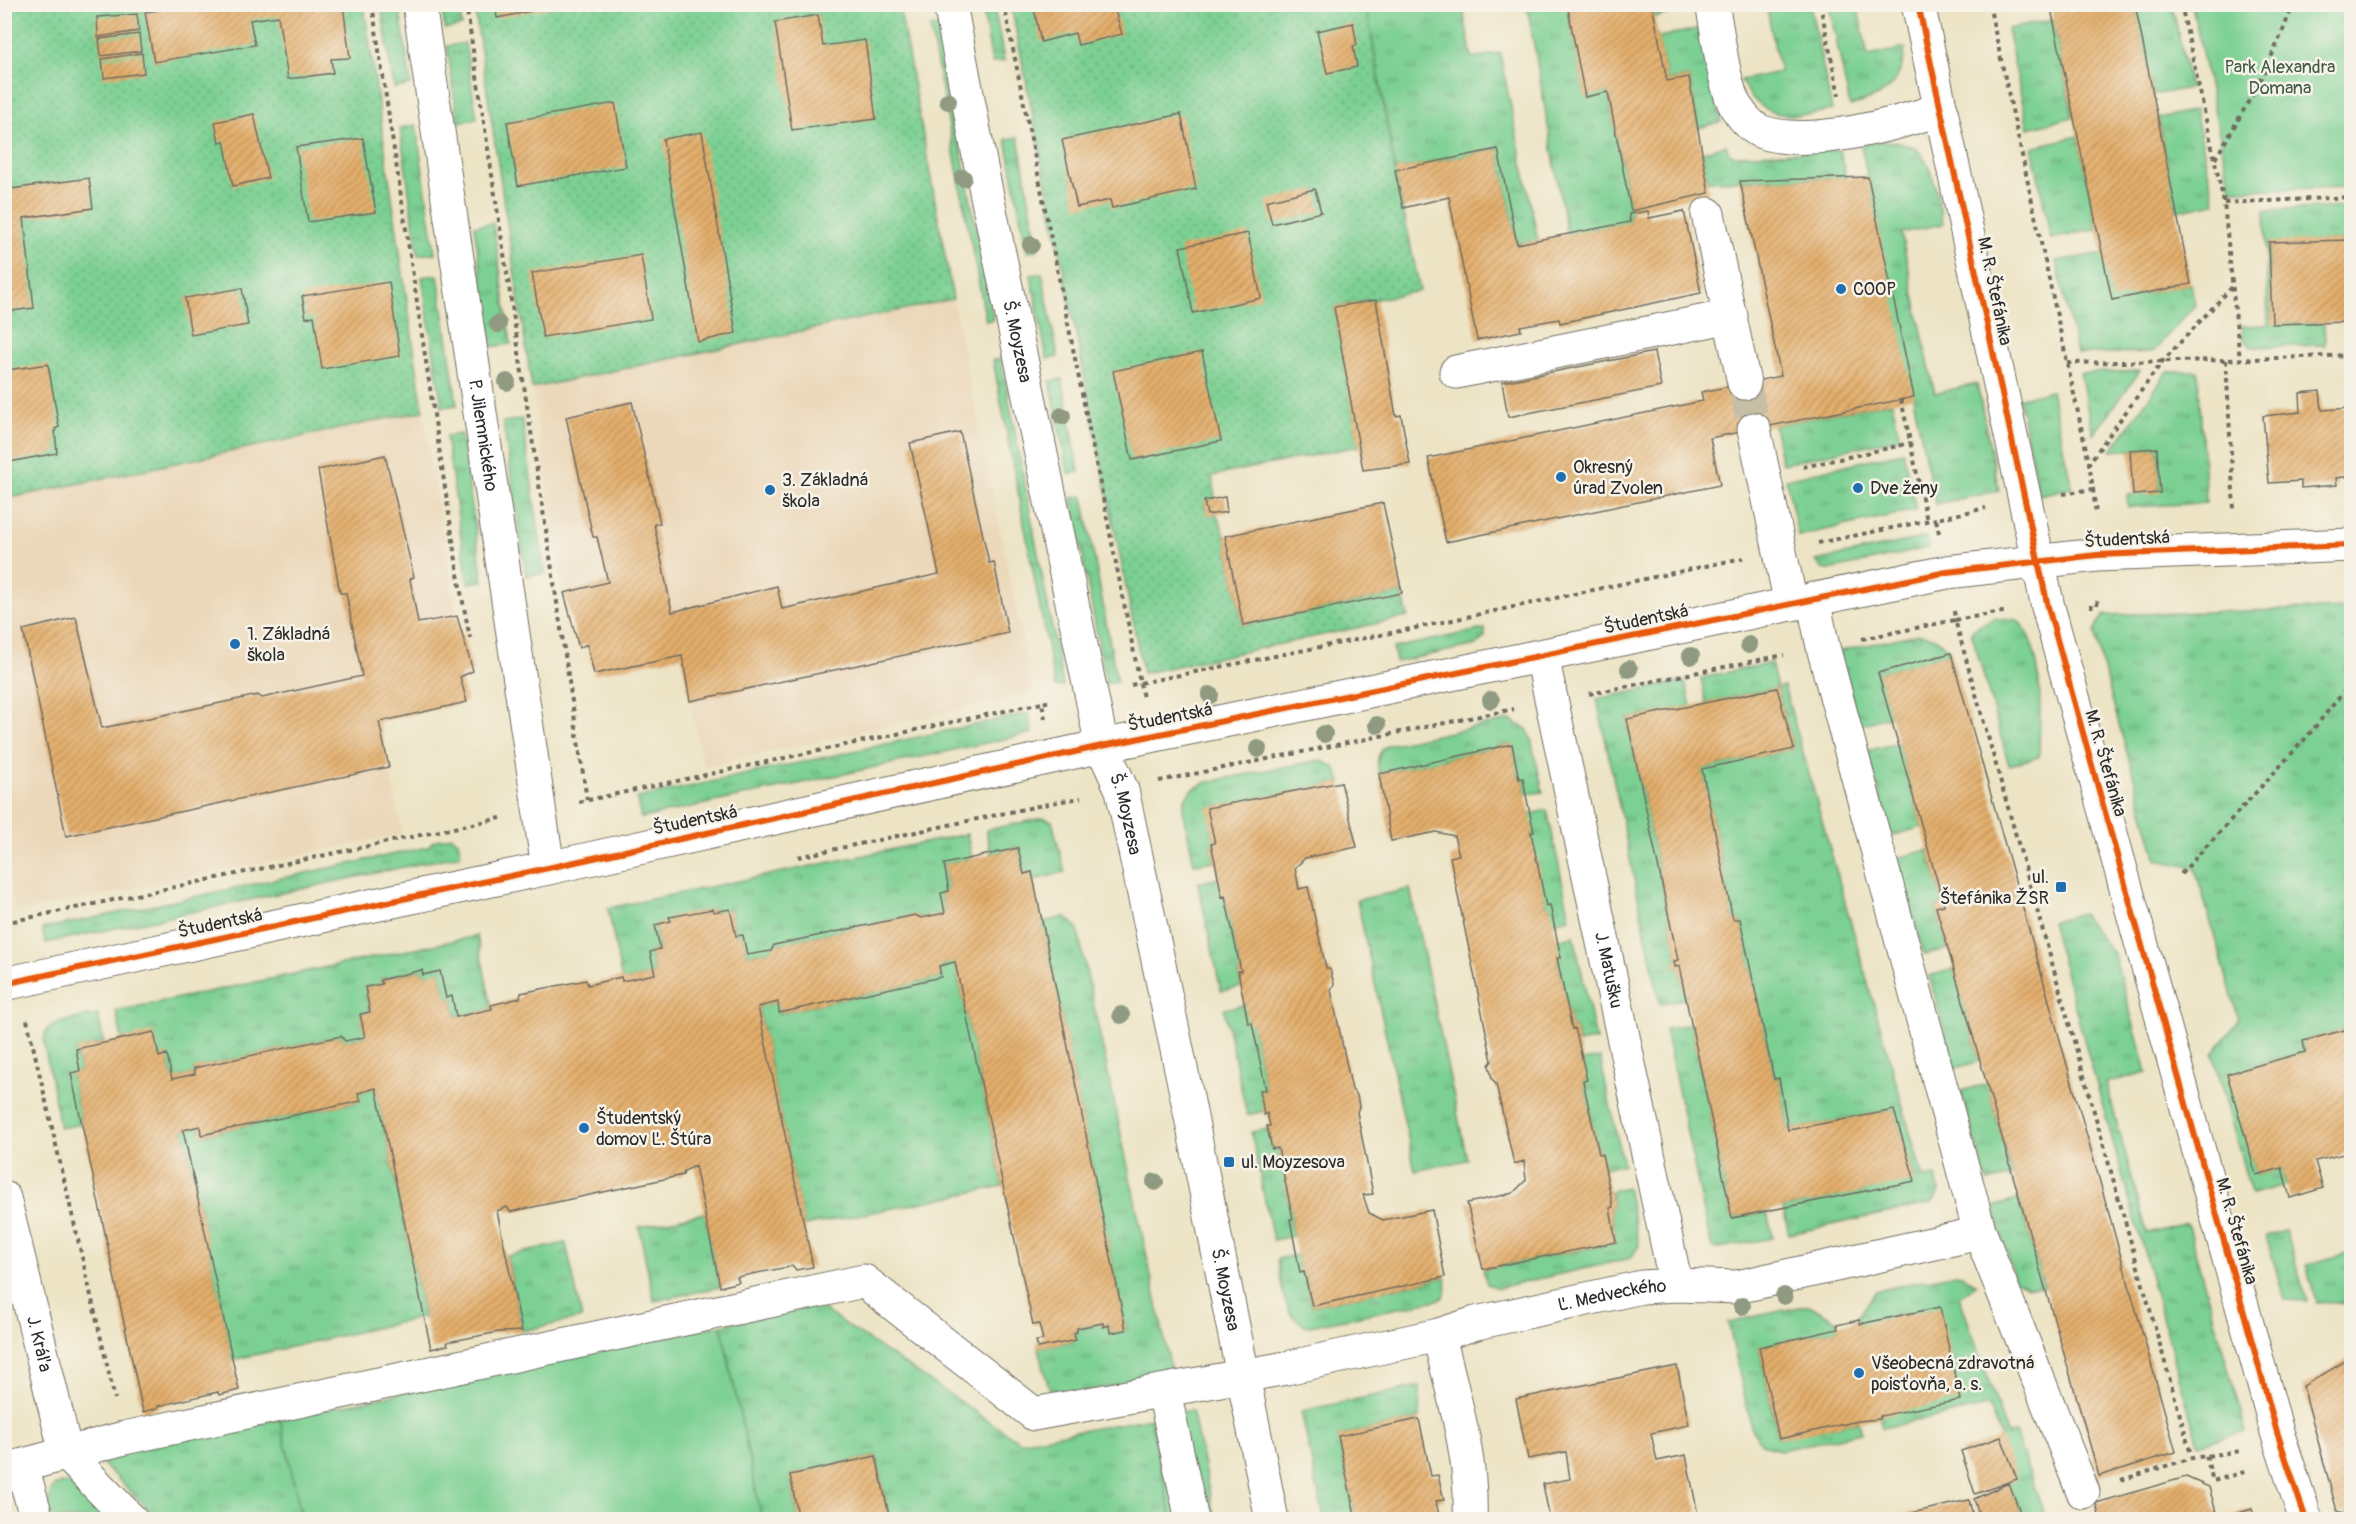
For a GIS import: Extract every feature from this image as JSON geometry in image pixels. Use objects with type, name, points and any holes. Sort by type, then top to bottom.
[{"type":"street","name":"P. Jilemnického","points":[[419,4],[549,868]]},
{"type":"street","name":"Š. Moyzesa","points":[[950,4],[979,156],[1102,746],[1122,790],[1272,1520]]},
{"type":"street","points":[[1712,4],[1729,91],[1744,119],[1760,131],[1798,136],[1846,133],[1909,120],[1941,109]]},
{"type":"street","name":"M. R. Štefánika","points":[[1918,4],[2054,630],[2271,1409],[2306,1520]]},
{"type":"street","points":[[1708,214],[1744,383]]},
{"type":"street","points":[[1456,372],[1731,316]]},
{"type":"street","points":[[1754,429],[1779,551],[1823,647],[1980,1233],[2083,1492]]},
{"type":"street","name":"Študentská","points":[[4,984],[549,868],[1102,746],[1947,572],[2097,555],[2352,545]]},
{"type":"street","name":"J. Matušku","points":[[1542,656],[1676,1285]]},
{"type":"street","name":"J. Kráľa","points":[[4,1198],[66,1453]]},
{"type":"street","name":"Ľ. Medveckého","points":[[124,1438],[864,1281],[1034,1414],[1244,1376],[1439,1335],[1476,1323],[1642,1287],[1676,1285],[1737,1287],[1980,1233]]},
{"type":"street","points":[[1439,1335],[1468,1465],[1471,1496],[1470,1520]]},
{"type":"street","points":[[1164,1392],[1191,1520]]},
{"type":"street","points":[[37,1520],[15,1467],[124,1438]]},
{"type":"street","points":[[66,1453],[131,1520]]},
{"type":"path","points":[[372,4],[460,587],[471,642]]},
{"type":"path","points":[[466,4],[587,800]]},
{"type":"path","points":[[1004,4],[1144,702]]},
{"type":"path","points":[[1820,4],[1846,133]]},
{"type":"path","points":[[1989,4],[2088,463],[2097,519]]},
{"type":"path","points":[[2181,4],[2224,202],[2240,360]]},
{"type":"path","points":[[2214,159],[2261,80],[2277,48],[2293,4]]},
{"type":"path","points":[[2224,202],[2352,197]]},
{"type":"path","points":[[2088,463],[2162,362],[2234,286]]},
{"type":"path","points":[[2067,363],[2240,360],[2352,355]]},
{"type":"path","points":[[2226,360],[2236,549]]},
{"type":"path","points":[[1901,399],[1927,520]]},
{"type":"path","points":[[1764,476],[1911,443]]},
{"type":"path","points":[[2059,495],[2093,489]]},
{"type":"path","points":[[1124,686],[1994,507]]},
{"type":"path","points":[[1936,519],[1940,539]]},
{"type":"path","points":[[2083,606],[2097,606],[2098,586]]},
{"type":"path","points":[[1580,696],[1956,620],[2192,1458]]},
{"type":"path","points":[[2181,874],[2305,739],[2352,682]]},
{"type":"path","points":[[1045,721],[1042,704],[1058,700]]},
{"type":"path","points":[[1154,782],[1524,707]]},
{"type":"path","points":[[27,1020],[124,1438]]},
{"type":"path","points":[[2083,1492],[2192,1458],[2241,1451]]},
{"type":"path","points":[[2206,1456],[2213,1481],[2254,1469]]},
{"type":"shaded area","name":"3. Základná škola","points":[[953,299],[1033,693],[703,767],[681,657],[594,674],[587,644],[579,648],[564,593],[532,388]]},
{"type":"shaded area","name":"1. Základná škola","points":[[423,411],[457,616],[473,671],[460,677],[467,702],[379,722],[403,834],[15,913],[4,840],[4,499]]},
{"type":"green space","points":[[4,5],[364,5],[423,411],[5,499]]},
{"type":"green space","points":[[381,5],[399,5],[411,85],[394,88]]},
{"type":"green space","points":[[441,5],[459,5],[462,26],[445,29]]},
{"type":"green space","points":[[474,5],[899,5],[953,299],[532,388]]},
{"type":"green space","points":[[982,5],[994,5],[1004,61],[992,63]]},
{"type":"green space","points":[[1011,5],[1366,5],[1395,170],[1420,291],[1334,307],[1359,446],[1212,476],[1215,499],[1204,502],[1207,515],[1217,514],[1225,536],[1243,625],[1402,593],[1408,617],[1143,673]]},
{"type":"green space","points":[[1366,5],[1462,5],[1472,58],[1500,53],[1538,240],[1517,244],[1498,149],[1395,170]]},
{"type":"green space","points":[[1527,5],[1567,5],[1585,96],[1608,92],[1631,211],[1630,222],[1567,235]]},
{"type":"green space","points":[[1652,5],[1699,5],[1700,8],[1654,17]]},
{"type":"green space","points":[[1766,5],[1810,5],[1832,110],[1804,115],[1779,114],[1758,104],[1749,94],[1741,80],[1780,72]]},
{"type":"green space","points":[[1829,5],[1857,5],[1868,56],[1905,48],[1900,72],[1895,81],[1882,94],[1850,106]]},
{"type":"green space","points":[[2135,5],[2172,5],[2190,88],[2153,95]]},
{"type":"green space","name":"Park Alexandra Domana","points":[[2192,5],[2351,5],[2351,187],[2231,190]]},
{"type":"green space","points":[[2053,20],[2073,117],[2028,128],[2007,29]]},
{"type":"green space","points":[[938,26],[993,319],[986,321],[930,27]]},
{"type":"green space","points":[[1703,28],[1721,122],[1698,128],[1689,77],[1667,81],[1658,37]]},
{"type":"green space","points":[[465,43],[477,119],[458,122],[447,46]]},
{"type":"green space","points":[[2195,110],[2215,203],[2176,211],[2158,118]]},
{"type":"green space","points":[[416,125],[435,253],[418,255],[400,128]]},
{"type":"green space","points":[[2078,136],[2097,229],[2051,239],[2032,147]]},
{"type":"green space","points":[[1018,137],[1038,250],[1027,252],[1006,139]]},
{"type":"green space","points":[[1884,141],[1904,144],[1916,149],[1927,163],[1931,173],[1943,224],[1901,233],[1931,376],[1935,393],[1977,384],[1999,491],[1935,504],[1861,145]]},
{"type":"green space","points":[[1726,145],[1729,153],[1736,155],[1840,150],[1846,178],[1707,181],[1702,152]]},
{"type":"green space","points":[[2351,207],[2351,240],[2269,243],[2272,324],[2324,323],[2325,345],[2250,347],[2243,338],[2242,326],[2268,325],[2265,210]]},
{"type":"green space","points":[[493,223],[511,344],[492,347],[474,226]]},
{"type":"green space","points":[[2103,253],[2113,299],[2191,284],[2195,305],[2153,352],[2077,354],[2056,261]]},
{"type":"green space","points":[[1042,273],[1058,357],[1047,359],[1031,275]]},
{"type":"green space","points":[[438,275],[457,405],[442,407],[422,277]]},
{"type":"green space","points":[[1001,359],[1063,686],[1055,687],[993,360]]},
{"type":"green space","points":[[2140,371],[2093,435],[2080,373]]},
{"type":"green space","points":[[2168,371],[2198,371],[2206,503],[2128,507],[2127,495],[2160,492],[2157,448],[2111,451]]},
{"type":"green space","points":[[1062,379],[1079,472],[1068,474],[1050,381]]},
{"type":"green space","points":[[2051,391],[2072,488],[2039,495],[2019,398]]},
{"type":"green space","points":[[1892,402],[1900,438],[1782,464],[1774,425]]},
{"type":"green space","points":[[522,419],[545,573],[526,576],[503,422]]},
{"type":"green space","points":[[461,434],[483,581],[468,583],[446,436]]},
{"type":"green space","points":[[1903,452],[1916,510],[1798,536],[1786,479]]},
{"type":"green space","points":[[1083,496],[1117,682],[1106,684],[1072,498]]},
{"type":"green space","points":[[1927,537],[1929,548],[1829,570],[1822,569],[1816,561]]},
{"type":"green space","points":[[2351,608],[2352,754],[2345,756],[2352,777],[2351,1051],[2345,1030],[2303,1041],[2305,1052],[2228,1074],[2256,1175],[2282,1168],[2286,1185],[2251,1194],[2213,1054],[2239,1020],[2195,868],[2157,860],[2095,631],[2105,615]]},
{"type":"green space","points":[[1993,618],[2018,620],[2034,649],[2039,685],[2039,757],[2009,765],[1971,631]]},
{"type":"green space","points":[[1485,629],[1485,637],[1476,645],[1396,662],[1393,648]]},
{"type":"green space","points":[[1917,634],[1928,635],[1936,639],[1951,653],[1879,673],[1891,716],[1859,725],[1840,651]]},
{"type":"green space","points":[[1771,663],[1777,688],[1706,703],[1701,678]]},
{"type":"green space","points":[[1685,681],[1691,706],[1627,719],[1678,960],[1675,967],[1679,966],[1686,998],[1660,1004],[1597,699]]},
{"type":"green space","points":[[1784,686],[1923,1178],[1936,1176],[1939,1191],[1934,1201],[1928,1204],[1789,1234],[1783,1208],[1915,1180],[1894,1110],[1788,1130],[1779,1078],[1774,1079],[1740,919],[1733,919],[1702,769],[1794,749],[1777,688]]},
{"type":"green space","points":[[1029,713],[1032,733],[641,818],[637,798]]},
{"type":"green space","points":[[1509,720],[1527,729],[1543,792],[1526,794],[1523,779],[1519,779],[1512,744],[1379,774],[1378,757],[1388,745]]},
{"type":"green space","points":[[1898,743],[1922,827],[1891,836],[1867,751]]},
{"type":"green space","points":[[1322,761],[1335,767],[1341,782],[1208,808],[1215,843],[1211,844],[1215,861],[1194,864],[1183,809],[1185,799],[1191,791],[1208,782]]},
{"type":"green space","points":[[1547,810],[1570,918],[1553,922],[1537,869],[1530,814]]},
{"type":"green space","points":[[1044,818],[1052,821],[1065,872],[1033,880],[1032,872],[1024,874],[1018,848],[991,854],[986,830]]},
{"type":"green space","points":[[967,834],[972,858],[944,864],[949,891],[941,893],[945,913],[921,918],[915,915],[774,945],[771,951],[747,955],[743,935],[736,936],[730,909],[714,912],[713,909],[670,918],[671,921],[655,925],[660,949],[650,952],[655,974],[622,981],[608,908]]},
{"type":"green space","points":[[452,836],[458,841],[461,855],[45,943],[42,929],[428,847],[433,841]]},
{"type":"green space","points":[[1928,850],[1944,905],[1936,907],[1948,949],[1924,955],[1897,858]]},
{"type":"green space","points":[[1219,878],[1241,971],[1238,972],[1241,987],[1221,991],[1198,883]]},
{"type":"green space","points":[[1410,889],[1467,1160],[1415,1171],[1357,900]]},
{"type":"green space","points":[[2081,913],[2114,955],[2147,1072],[2106,1083],[2147,1233],[2187,1223],[2246,1431],[2198,1444],[2051,922]]},
{"type":"green space","points":[[1065,917],[1077,927],[1172,1375],[1065,1395],[1049,1388],[1038,1348],[1076,1340],[1074,1333],[1077,1332],[1077,1328],[1103,1323],[1103,1327],[1109,1325],[1111,1333],[1126,1330],[1042,922]]},
{"type":"green space","points":[[477,936],[492,1009],[456,1017],[452,997],[446,998],[440,972],[423,975],[422,970],[381,979],[382,984],[365,987],[370,1012],[361,1014],[365,1037],[345,1041],[341,1036],[194,1068],[195,1074],[172,1079],[167,1055],[159,1057],[122,1039],[116,1011]]},
{"type":"green space","points":[[1574,936],[1596,1040],[1579,1043],[1575,1028],[1572,1029],[1557,958],[1560,958],[1557,940]]},
{"type":"green space","points":[[955,962],[1003,1186],[804,1226],[758,1007],[778,1002],[779,1013],[941,977],[939,966]]},
{"type":"green space","points":[[1954,969],[1980,1061],[1955,1068],[1929,976]]},
{"type":"green space","points":[[1245,1005],[1252,1023],[1266,1090],[1260,1091],[1264,1111],[1247,1115],[1224,1009]]},
{"type":"green space","points":[[98,1015],[104,1043],[76,1049],[80,1071],[71,1073],[82,1124],[60,1128],[44,1043],[45,1033],[56,1024]]},
{"type":"green space","points":[[1691,1024],[1732,1218],[1767,1212],[1773,1238],[1714,1249],[1711,1245],[1665,1029]]},
{"type":"green space","points":[[1600,1058],[1623,1165],[1605,1168],[1602,1154],[1599,1154],[1583,1081],[1586,1080],[1582,1061]]},
{"type":"green space","points":[[1987,1084],[2012,1176],[1987,1182],[1961,1091]]},
{"type":"green space","points":[[376,1088],[424,1317],[232,1360],[183,1130],[200,1126],[202,1135],[360,1101],[358,1093]]},
{"type":"green space","points":[[1267,1129],[1272,1149],[1278,1148],[1293,1219],[1290,1219],[1293,1236],[1273,1240],[1251,1132]]},
{"type":"green space","points":[[1627,1187],[1639,1245],[1631,1258],[1498,1288],[1487,1284],[1483,1269],[1616,1243],[1610,1208],[1613,1206],[1610,1191]]},
{"type":"green space","points":[[2019,1199],[2044,1287],[2028,1287],[2015,1281],[1994,1207]]},
{"type":"green space","points":[[705,1213],[720,1287],[654,1301],[639,1227]]},
{"type":"green space","points":[[2285,1230],[2307,1301],[2285,1300],[2266,1236]]},
{"type":"green space","points":[[566,1243],[582,1318],[522,1331],[507,1256]]},
{"type":"green space","points":[[2351,1252],[2351,1304],[2316,1302],[2306,1265]]},
{"type":"green space","points":[[1297,1255],[1300,1273],[1304,1272],[1312,1306],[1445,1277],[1447,1289],[1443,1298],[1437,1300],[1310,1326],[1294,1317],[1282,1289],[1277,1259]]},
{"type":"green space","points":[[1955,1274],[1962,1275],[1977,1284],[1959,1296],[2008,1436],[2015,1433],[2046,1519],[2023,1519],[2008,1482],[2001,1437],[1988,1406],[1882,1428],[1858,1316],[1876,1291]]},
{"type":"green space","points":[[1809,1305],[1837,1321],[1838,1329],[1759,1347],[1778,1438],[1858,1421],[1861,1433],[1781,1450],[1776,1449],[1763,1444],[1752,1430],[1728,1322]]},
{"type":"green space","points":[[818,1306],[1020,1442],[1150,1418],[1172,1519],[890,1519],[876,1456],[790,1475],[799,1519],[762,1519],[721,1325]]},
{"type":"green space","points":[[721,1325],[762,1519],[302,1519],[280,1419]]},
{"type":"green space","points":[[1420,1386],[1419,1419],[1338,1436],[1356,1519],[1324,1519],[1301,1411]]},
{"type":"green space","points":[[1192,1410],[1215,1519],[1172,1519],[1150,1418]]},
{"type":"green space","points":[[280,1419],[302,1519],[158,1519],[97,1458]]},
{"type":"green space","points":[[67,1483],[77,1486],[110,1519],[52,1519],[49,1497],[55,1485]]},
{"type":"building","points":[[495,4],[556,4],[556,6],[497,18]]},
{"type":"building","points":[[1033,4],[1113,4],[1122,34],[1078,45],[1075,33],[1041,42]]},
{"type":"building","points":[[1567,4],[1652,4],[1667,81],[1689,77],[1709,193],[1631,211],[1608,92],[1585,97]]},
{"type":"building","points":[[2050,4],[2135,4],[2191,284],[2112,300]]},
{"type":"building","points":[[190,5],[343,5],[350,58],[331,59],[333,73],[288,79],[278,16],[250,20],[255,45],[154,62],[145,12]]},
{"type":"building","points":[[137,14],[139,31],[98,37],[97,17]]},
{"type":"building","points":[[818,15],[823,46],[865,40],[876,119],[792,130],[775,22]]},
{"type":"building","points":[[1353,23],[1357,45],[1353,46],[1357,67],[1327,73],[1317,31]]},
{"type":"building","points":[[139,34],[141,51],[101,56],[99,39]]},
{"type":"building","points":[[142,53],[144,73],[104,78],[102,59]]},
{"type":"building","points":[[615,103],[626,167],[518,186],[507,122]]},
{"type":"building","points":[[254,114],[268,178],[233,186],[224,141],[219,142],[215,122]]},
{"type":"building","points":[[1181,114],[1196,189],[1112,208],[1110,200],[1077,207],[1062,140]]},
{"type":"building","points":[[702,132],[736,333],[698,342],[663,139]]},
{"type":"building","points":[[363,138],[376,212],[308,222],[296,147]]},
{"type":"building","points":[[1498,149],[1517,244],[1630,222],[1629,214],[1648,211],[1649,218],[1684,211],[1701,293],[1560,323],[1559,319],[1520,326],[1521,331],[1477,340],[1449,197],[1403,208],[1395,170]]},
{"type":"building","points":[[1868,177],[1914,397],[1710,438],[1720,485],[1446,542],[1428,458],[1703,401],[1701,392],[1781,376],[1740,181]]},
{"type":"building","points":[[89,178],[93,208],[24,218],[34,308],[4,312],[4,190]]},
{"type":"building","points":[[1315,189],[1321,212],[1272,224],[1266,201]]},
{"type":"building","points":[[1248,233],[1261,298],[1193,313],[1180,247]]},
{"type":"building","points":[[2352,240],[2352,322],[2272,324],[2269,242]]},
{"type":"building","points":[[641,255],[651,319],[543,337],[532,273]]},
{"type":"building","points":[[389,282],[400,356],[322,369],[314,316],[306,318],[302,296]]},
{"type":"building","points":[[242,288],[248,325],[191,335],[185,298]]},
{"type":"building","points":[[1376,300],[1396,416],[1401,415],[1410,464],[1363,470],[1334,307]]},
{"type":"building","points":[[1202,352],[1221,441],[1132,460],[1113,371]]},
{"type":"building","points":[[1654,352],[1661,387],[1508,417],[1502,382]]},
{"type":"building","points":[[48,364],[59,427],[55,429],[57,453],[4,463],[4,382],[8,382],[7,370]]},
{"type":"building","points":[[2320,391],[2322,410],[2352,408],[2352,476],[2336,478],[2337,485],[2301,488],[2301,481],[2269,483],[2263,416],[2301,412],[2300,393]]},
{"type":"building","points":[[632,402],[660,523],[654,524],[672,612],[777,586],[782,609],[939,574],[910,443],[960,432],[989,563],[994,562],[1008,633],[690,701],[682,656],[594,674],[587,644],[579,648],[564,593],[608,582],[597,537],[593,537],[566,417]]},
{"type":"building","points":[[2157,448],[2160,493],[2133,495],[2130,450]]},
{"type":"building","points":[[385,455],[414,577],[410,579],[418,623],[457,616],[473,671],[460,677],[467,702],[379,722],[389,767],[66,836],[23,630],[76,617],[102,728],[258,695],[262,698],[362,676],[346,593],[340,593],[318,470]]},
{"type":"building","points":[[1225,497],[1227,512],[1207,515],[1204,501]]},
{"type":"building","points":[[1383,503],[1402,593],[1243,625],[1225,536]]},
{"type":"building","points":[[1951,653],[2176,1452],[2099,1476],[1936,907],[1944,905],[1878,673]]},
{"type":"building","points":[[1777,688],[1794,749],[1702,769],[1733,919],[1740,919],[1774,1079],[1779,1078],[1788,1130],[1894,1110],[1915,1181],[1732,1218],[1679,966],[1675,967],[1674,961],[1678,960],[1627,719]]},
{"type":"building","points":[[1512,744],[1519,779],[1523,778],[1546,906],[1550,905],[1561,958],[1557,958],[1572,1029],[1575,1028],[1587,1080],[1583,1081],[1613,1207],[1610,1208],[1616,1242],[1483,1269],[1467,1203],[1513,1193],[1526,1180],[1524,1161],[1514,1164],[1496,1084],[1492,1079],[1489,1065],[1492,1061],[1450,857],[1459,855],[1454,836],[1436,832],[1391,841],[1379,774]]},
{"type":"building","points":[[2352,754],[2352,775],[2351,775],[2345,756]]},
{"type":"building","points":[[1341,782],[1357,847],[1305,858],[1295,868],[1299,889],[1308,887],[1326,968],[1330,969],[1334,984],[1331,990],[1352,1090],[1357,1095],[1359,1107],[1357,1112],[1373,1194],[1363,1195],[1369,1213],[1383,1220],[1432,1210],[1445,1277],[1312,1306],[1304,1272],[1300,1273],[1290,1219],[1293,1219],[1278,1148],[1272,1149],[1267,1113],[1264,1115],[1260,1090],[1266,1090],[1252,1023],[1248,1023],[1238,971],[1241,971],[1225,896],[1222,897],[1211,844],[1215,843],[1207,808]]},
{"type":"building","name":"Študentský domov Ľ. Štúra","points":[[1018,848],[1024,874],[1032,872],[1126,1330],[1110,1333],[1109,1325],[1103,1327],[1103,1323],[1077,1328],[1077,1332],[1074,1333],[1076,1340],[1038,1348],[1036,1341],[1043,1340],[1039,1324],[1033,1325],[955,962],[939,966],[941,977],[779,1013],[778,1002],[758,1007],[813,1267],[796,1270],[793,1266],[737,1277],[739,1282],[720,1287],[695,1166],[684,1171],[683,1175],[510,1212],[507,1207],[497,1211],[522,1331],[499,1332],[447,1342],[448,1345],[431,1349],[376,1088],[358,1093],[361,1101],[201,1135],[200,1126],[183,1130],[239,1390],[219,1395],[218,1392],[158,1406],[158,1408],[143,1412],[71,1073],[80,1071],[76,1049],[154,1032],[159,1057],[167,1054],[172,1079],[195,1074],[194,1068],[341,1036],[345,1041],[365,1037],[360,1014],[370,1012],[365,987],[382,984],[380,980],[422,970],[423,975],[440,971],[446,998],[452,996],[456,1017],[492,1009],[491,1005],[520,998],[521,993],[586,980],[588,985],[621,977],[622,981],[655,974],[650,952],[660,949],[655,925],[671,921],[669,917],[713,909],[714,912],[730,909],[736,936],[743,935],[747,955],[771,951],[774,945],[915,915],[921,918],[945,913],[941,893],[949,891],[944,864]]},
{"type":"building","points":[[2345,1030],[2352,1052],[2352,1152],[2315,1161],[2323,1188],[2290,1198],[2282,1168],[2256,1175],[2227,1074],[2305,1052],[2303,1041]]},
{"type":"building","name":"Všeobecná zdravotná poisťovňa, a. s.","points":[[1940,1307],[1960,1400],[1779,1439],[1759,1347],[1838,1329],[1837,1325],[1859,1320],[1860,1324]]},
{"type":"building","points":[[2352,1357],[2352,1516],[2337,1511],[2303,1386]]},
{"type":"building","points":[[1677,1366],[1689,1425],[1651,1433],[1657,1461],[1686,1455],[1698,1515],[1675,1520],[1550,1520],[1543,1484],[1570,1479],[1566,1452],[1528,1459],[1516,1399]]},
{"type":"building","points":[[1419,1419],[1431,1476],[1438,1475],[1444,1500],[1436,1501],[1440,1520],[1356,1520],[1338,1436]]},
{"type":"building","points":[[2001,1437],[2017,1479],[1975,1494],[1961,1451]]},
{"type":"building","points":[[876,1456],[890,1520],[799,1520],[790,1475]]},
{"type":"building","points":[[2186,1477],[2209,1487],[2218,1519],[2252,1509],[2255,1520],[2100,1520],[2096,1503]]},
{"type":"building","points":[[2009,1483],[2023,1520],[1981,1520],[1974,1499]]},
{"type":"building","points":[[1969,1500],[1974,1520],[1899,1520],[1898,1516]]},
{"type":"tunnel","points":[[1744,383],[1754,429]]},
{"type":"cycle path","points":[[1918,4],[2048,607],[2277,1432],[2306,1520]]},
{"type":"cycle path","points":[[4,984],[548,868],[1102,746],[1947,572],[2097,555],[2352,545]]},
{"type":"place","name":"COOP","points":[[1841,289]]},
{"type":"place","name":"Okresný úrad Zvolen","points":[[1561,477]]},
{"type":"place","name":"Dve ženy","points":[[1858,488]]},
{"type":"place","name":"3. Základná škola","points":[[770,490]]},
{"type":"place","name":"1. Základná škola","points":[[235,644]]},
{"type":"place","name":"ul. Štefánika ŽSR","points":[[2061,887]]},
{"type":"place","name":"Študentský domov Ľ. Štúra","points":[[584,1128]]},
{"type":"place","name":"ul. Moyzesova","points":[[1229,1162]]},
{"type":"place","name":"Všeobecná zdravotná poisťovňa, a. s.","points":[[1859,1373]]}]
